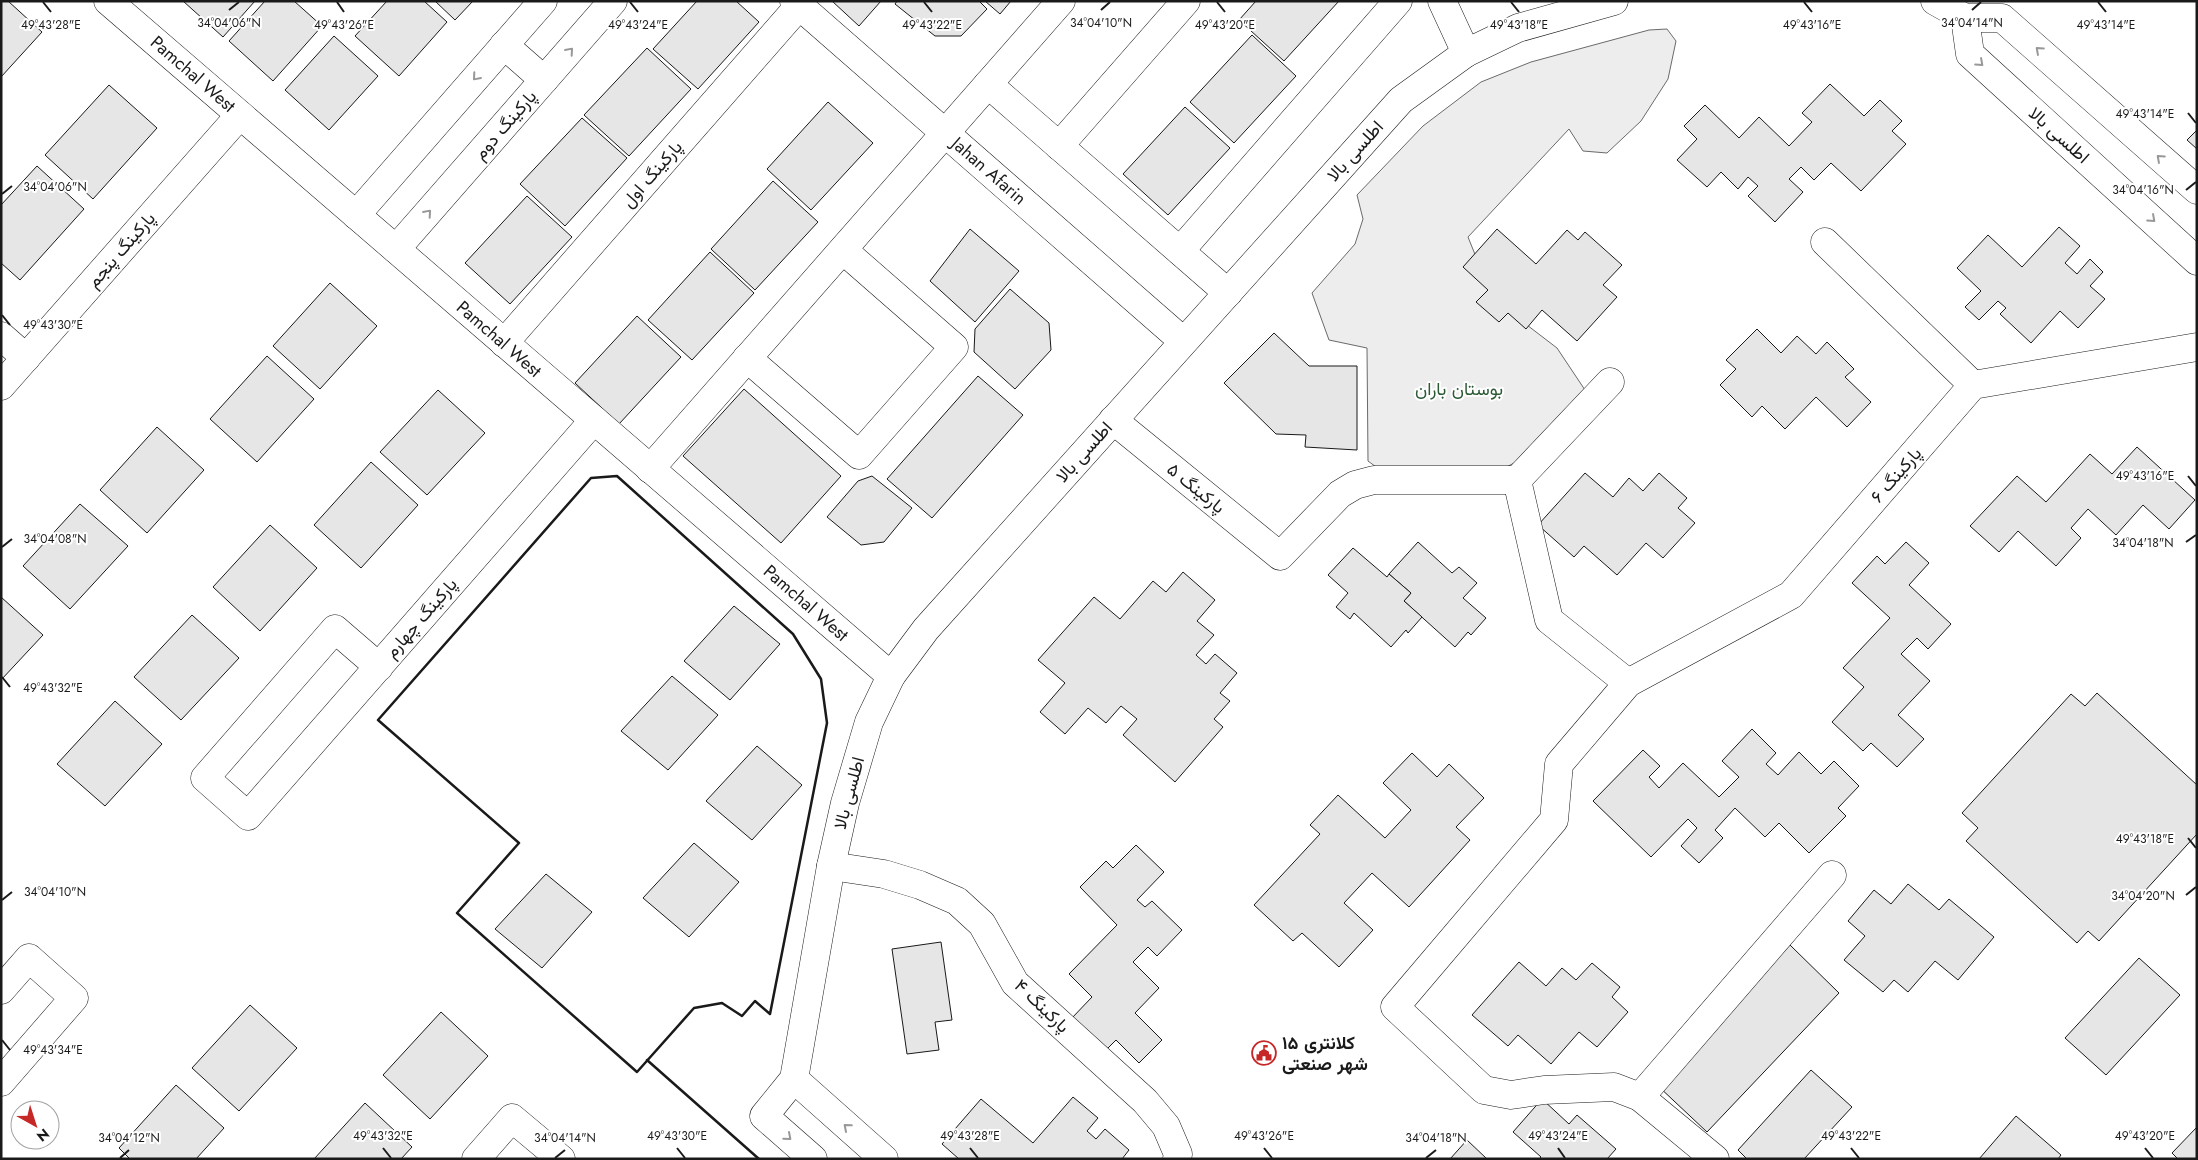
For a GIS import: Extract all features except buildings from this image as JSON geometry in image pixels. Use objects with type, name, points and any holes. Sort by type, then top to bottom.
[{"type":"street","points":[[356,215],[543,1]]},
{"type":"street","name":"پارکینگ دوم","points":[[396,249],[614,1]]},
{"type":"street","points":[[650,469],[1061,1]]},
{"type":"street","points":[[1059,146],[1186,1]]},
{"type":"street","points":[[1180,252],[1398,1]]},
{"type":"street","points":[[1442,1],[1466,53]]},
{"type":"street","name":"اطلسی بالا","points":[[794,1079],[831,866],[845,803],[869,722],[891,676],[926,628],[1401,100],[1466,53],[1518,28],[1614,1]]},
{"type":"street","points":[[1935,1],[2002,18],[2197,190]]},
{"type":"street","name":"Jahan Afarin","points":[[797,4],[1183,341]]},
{"type":"street","name":"پارکینگ اول","points":[[504,343],[797,4]]},
{"type":"street","name":"Pamchal West","points":[[117,5],[240,115],[891,676]]},
{"type":"street","name":"اطلسی بالا","points":[[1972,10],[1970,54],[2197,261]]},
{"type":"street","points":[[504,45],[544,80]]},
{"type":"street","points":[[988,84],[1228,293]]},
{"type":"street","name":"پارکینگ پنجم","points":[[1,386],[240,115]]},
{"type":"street","points":[[1825,242],[1973,385],[2197,347]]},
{"type":"street","points":[[747,358],[859,456],[954,347],[843,250]]},
{"type":"street","points":[[1,336],[26,358]]},
{"type":"street","points":[[1610,382],[1517,480],[1549,620],[1628,683],[1559,764],[1554,820],[1395,1007],[1484,1090],[1511,1095],[1544,1090],[1614,1086],[1640,1097],[1715,1159]]},
{"type":"street","name":"پارکینگ ۶","points":[[1628,683],[1791,595],[1973,385]]},
{"type":"street","name":"پارکینگ چهارم","points":[[378,667],[335,630],[205,778],[248,816],[594,420]]},
{"type":"street","name":"پارکینگ ۵","points":[[1113,420],[1280,556],[1340,494],[1355,485],[1374,480],[1517,480]]},
{"type":"street","name":"پارکینگ ۴","points":[[831,866],[884,874],[920,885],[956,901],[982,924],[1015,983],[1145,1100],[1166,1126],[1178,1154],[1177,1159]]},
{"type":"street","points":[[1640,1097],[1832,875]]},
{"type":"street","points":[[1,990],[29,958],[74,998],[1,1082]]},
{"type":"street","points":[[813,1159],[764,1116],[794,1079],[884,1159]]},
{"type":"street","points":[[476,1159],[512,1118],[561,1159]]},
{"type":"green space","name":"بوستان باران","points":[[1667,29],[1676,41],[1668,79],[1641,121],[1607,153],[1583,151],[1569,129],[1468,237],[1493,299],[1557,348],[1593,402],[1549,445],[1491,475],[1395,481],[1368,461],[1367,348],[1329,340],[1312,293],[1355,244],[1363,219],[1357,195],[1423,126],[1481,82],[1531,62],[1649,30]]},
{"type":"wall","points":[[617,476],[793,634],[821,679],[827,723],[770,1014],[755,1001],[742,1016],[722,1003],[694,1008],[637,1072],[457,913],[519,843],[378,720],[591,478],[617,476]]},
{"type":"wall","points":[[647,1060],[759,1159]]},
{"type":"place","name":"کلانتری ۱۵ شهر صنعتی","points":[[1264,1053]]}]
